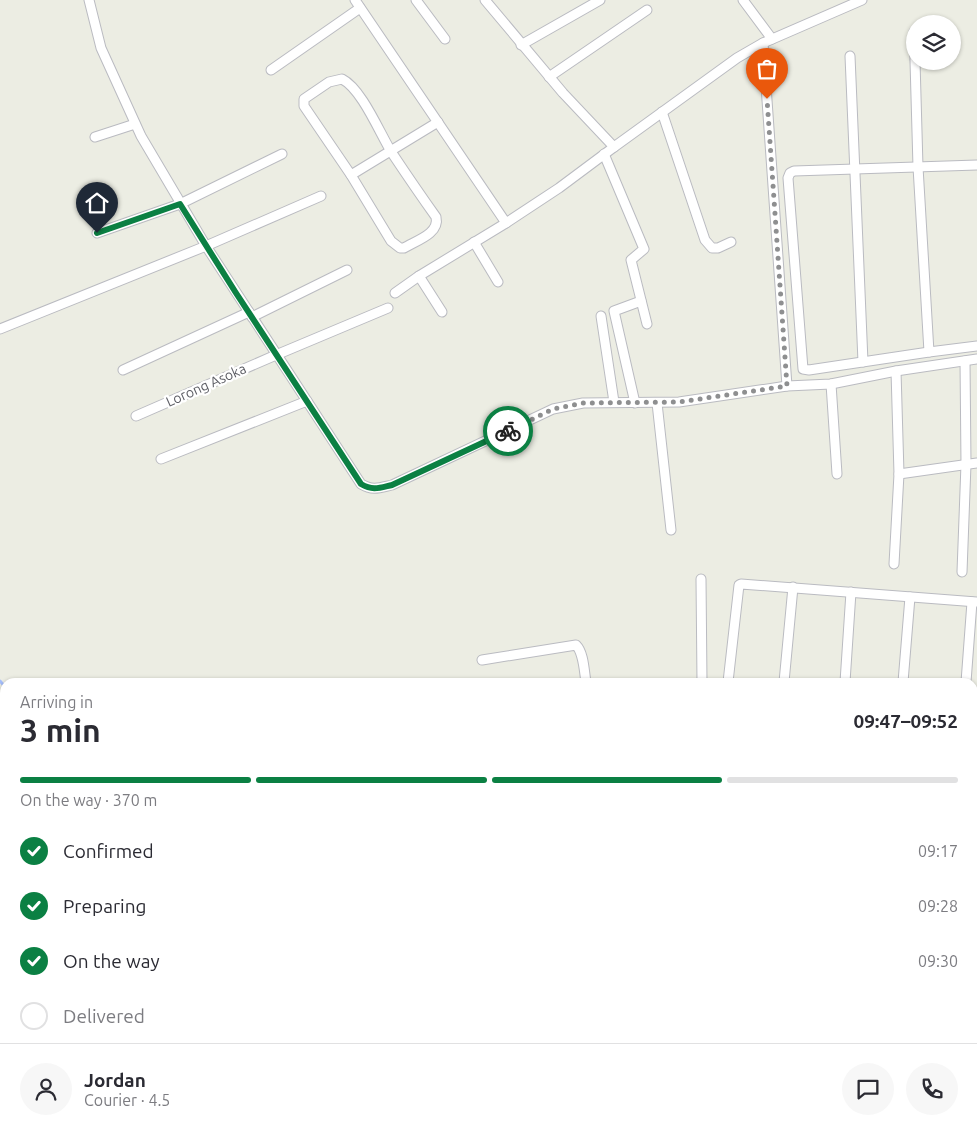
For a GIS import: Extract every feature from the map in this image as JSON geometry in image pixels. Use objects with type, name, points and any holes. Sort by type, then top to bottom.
[{"type":"street","points":[[89,0],[101,48],[135,124],[206,246],[361,484],[374,489],[392,485],[553,409],[583,403],[679,402],[787,386],[831,384],[896,371],[977,359]]},
{"type":"street","points":[[416,0],[446,38]]},
{"type":"street","points":[[485,0],[521,45],[614,148]]},
{"type":"street","points":[[521,45],[600,0]]},
{"type":"street","points":[[743,0],[772,39]]},
{"type":"street","points":[[395,293],[559,188],[737,58],[763,43],[862,0]]},
{"type":"street","points":[[271,70],[357,4],[506,223]]},
{"type":"street","points":[[549,77],[647,10]]},
{"type":"street","points":[[763,43],[787,386]]},
{"type":"street","points":[[850,56],[863,362]]},
{"type":"street","points":[[915,70],[918,167],[929,352]]},
{"type":"street","points":[[342,79],[347,82],[365,105],[391,151],[436,217],[435,228],[404,248],[395,245],[351,175],[304,106],[304,99],[330,82],[342,79]]},
{"type":"street","points":[[662,112],[706,240],[712,248],[718,248],[731,242]]},
{"type":"street","points":[[351,175],[438,122]]},
{"type":"street","points":[[95,137],[135,124]]},
{"type":"street","points":[[97,233],[180,204],[282,154]]},
{"type":"street","points":[[604,154],[644,248],[631,260],[647,324]]},
{"type":"street","points":[[977,165],[794,171],[790,173],[788,178],[803,369],[809,370],[977,346]]},
{"type":"street","points":[[0,329],[206,246],[321,196]]},
{"type":"street","points":[[474,242],[498,282]]},
{"type":"street","points":[[123,370],[250,315],[347,270]]},
{"type":"street","points":[[419,276],[442,312]]},
{"type":"street","points":[[634,403],[614,311],[641,301]]},
{"type":"street","name":"Lorong Asoka","points":[[136,416],[388,308]]},
{"type":"street","points":[[602,316],[614,402]]},
{"type":"street","points":[[962,572],[966,464],[965,361]]},
{"type":"street","points":[[894,564],[899,474],[896,371]]},
{"type":"street","points":[[831,384],[837,474]]},
{"type":"street","points":[[161,460],[306,401]]},
{"type":"street","points":[[657,403],[671,530]]},
{"type":"street","points":[[899,474],[977,463]]},
{"type":"street","points":[[701,579],[702,678]]},
{"type":"street","points":[[728,678],[739,585],[742,584],[975,602],[966,678]]},
{"type":"street","points":[[784,678],[793,587]]},
{"type":"street","points":[[845,678],[851,592]]},
{"type":"street","points":[[903,678],[910,597]]},
{"type":"street","points":[[482,660],[578,645],[585,678]]},
{"type":"way so far","points":[[508,431],[553,409],[583,403],[679,402],[787,386],[767,99]]},
{"type":"route","points":[[97,233],[180,204],[236,293],[364,486],[374,489],[392,485],[508,431]]}]
